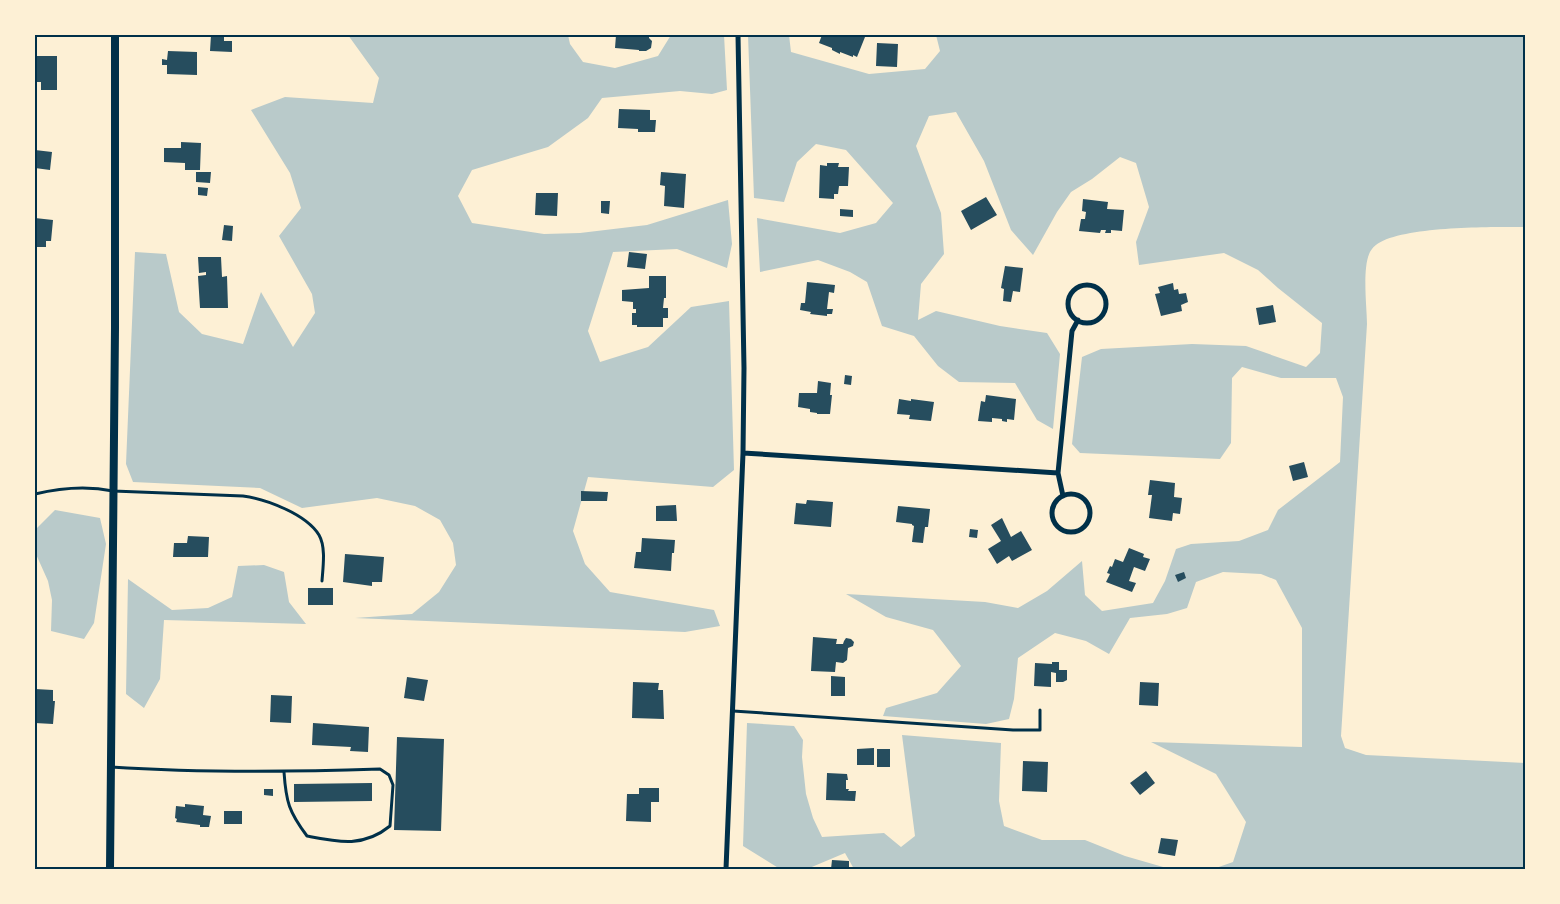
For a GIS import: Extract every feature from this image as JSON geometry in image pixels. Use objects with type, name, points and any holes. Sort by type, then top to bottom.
[{"type":"street","points":[[110,869],[116,35]]},
{"type":"street","points":[[726,869],[743,453],[744,358],[738,35]]},
{"type":"street","points":[[1084,285],[1096,287],[1104,297],[1106,304],[1101,316],[1096,320],[1084,322],[1078,320],[1070,312],[1068,306],[1070,295],[1078,287],[1084,285]]},
{"type":"street","points":[[1063,496],[1058,473],[1072,331],[1078,320]]},
{"type":"street","points":[[743,453],[1058,473]]},
{"type":"street","points":[[1075,495],[1081,497],[1089,507],[1089,519],[1082,529],[1076,531],[1064,530],[1055,522],[1052,511],[1058,500],[1063,496],[1075,495]]},
{"type":"lane","points":[[35,494],[96,488],[113,491],[260,498],[307,523],[319,535],[323,547],[322,581]]},
{"type":"lane","points":[[732,712],[1013,730],[1040,730],[1040,710]]},
{"type":"lane","points":[[110,767],[160,770],[284,772],[380,769],[388,775],[393,785],[390,826],[367,840],[346,842],[307,836],[295,820],[286,798],[284,772]]},
{"type":"shaded area","points":[[348,35],[568,35],[570,44],[583,62],[615,68],[658,56],[671,35],[724,35],[727,90],[712,94],[680,91],[602,98],[588,118],[548,147],[472,170],[458,196],[472,223],[544,234],[580,233],[647,225],[728,200],[732,244],[727,268],[677,249],[613,252],[588,331],[600,362],[648,347],[691,307],[729,301],[734,470],[713,487],[588,477],[573,531],[585,564],[610,592],[714,610],[720,626],[685,632],[355,618],[412,614],[439,592],[456,565],[453,543],[440,520],[415,506],[377,498],[302,508],[260,488],[133,482],[126,464],[135,252],[166,254],[179,312],[202,334],[243,344],[261,292],[293,347],[315,313],[312,294],[279,236],[301,208],[290,173],[251,110],[285,97],[373,103],[379,78]]},
{"type":"shaded area","points":[[748,35],[789,35],[791,52],[869,74],[925,69],[940,51],[936,35],[1525,35],[1525,227],[1420,231],[1382,241],[1372,249],[1369,255],[1366,274],[1367,324],[1341,736],[1345,748],[1366,755],[1525,763],[1525,869],[1213,869],[1233,862],[1246,822],[1216,774],[1151,742],[1302,747],[1302,628],[1276,580],[1261,574],[1223,572],[1196,582],[1187,608],[1167,614],[1130,618],[1109,654],[1086,641],[1055,633],[1018,658],[1014,699],[1009,719],[986,724],[883,716],[886,708],[937,693],[961,666],[933,630],[886,617],[846,594],[985,602],[1018,608],[1047,591],[1082,561],[1085,595],[1102,611],[1153,603],[1165,581],[1176,549],[1191,544],[1239,541],[1268,530],[1278,510],[1340,462],[1343,397],[1336,378],[1281,378],[1242,367],[1232,378],[1231,443],[1220,459],[1080,453],[1072,444],[1082,357],[1101,349],[1192,344],[1246,346],[1306,367],[1320,353],[1322,323],[1258,270],[1224,253],[1139,265],[1136,242],[1149,207],[1136,163],[1120,157],[1092,179],[1071,192],[1057,212],[1033,255],[1011,230],[984,161],[956,112],[929,116],[916,146],[941,213],[944,254],[921,284],[918,320],[936,311],[1000,326],[1047,333],[1060,354],[1053,429],[1037,420],[1015,383],[959,382],[938,366],[914,336],[882,326],[867,282],[850,272],[818,260],[760,272],[757,218],[840,233],[876,223],[893,203],[846,150],[816,144],[797,162],[784,202],[754,198]]},
{"type":"shaded area","points":[[55,510],[100,518],[106,544],[94,623],[84,639],[51,631],[52,600],[48,581],[35,552],[35,530]]},
{"type":"shaded area","points":[[264,565],[284,572],[289,602],[306,624],[164,620],[160,679],[144,708],[126,694],[128,579],[172,610],[208,608],[232,597],[238,566]]},
{"type":"shaded area","points":[[747,723],[794,726],[803,740],[802,757],[806,794],[813,818],[822,837],[884,833],[901,847],[915,836],[902,735],[1001,743],[999,801],[1004,826],[1042,840],[1085,840],[1125,856],[1170,869],[854,869],[845,853],[807,869],[780,869],[743,846]]},
{"type":"building","points":[[211,35],[224,35],[224,41],[232,41],[232,52],[210,51]]},
{"type":"building","points":[[616,35],[649,35],[652,41],[651,48],[646,51],[639,51],[615,48]]},
{"type":"building","points":[[822,35],[860,35],[865,37],[857,57],[853,55],[853,57],[840,52],[840,54],[832,50],[832,48],[819,43]]},
{"type":"building","points":[[877,43],[898,44],[897,67],[876,66]]},
{"type":"building","points":[[168,51],[197,52],[197,75],[167,74],[167,65],[162,65],[162,59],[167,60]]},
{"type":"building","points":[[35,56],[57,56],[57,90],[41,90],[41,82],[35,82]]},
{"type":"building","points":[[619,109],[650,110],[650,120],[656,120],[655,132],[638,132],[638,129],[618,128]]},
{"type":"building","points":[[181,142],[201,143],[200,170],[185,170],[185,163],[164,162],[164,148],[181,148]]},
{"type":"building","points":[[35,150],[52,152],[50,170],[35,168]]},
{"type":"building","points":[[827,163],[839,163],[838,167],[849,167],[848,186],[839,186],[838,194],[834,194],[834,199],[819,198],[820,165],[827,166]]},
{"type":"building","points":[[196,172],[211,172],[210,183],[196,182]]},
{"type":"building","points":[[661,172],[686,174],[684,208],[664,206],[665,186],[660,185]]},
{"type":"building","points":[[198,187],[208,188],[207,196],[198,195]]},
{"type":"building","points":[[536,193],[558,193],[557,216],[535,215]]},
{"type":"building","points":[[986,197],[997,215],[971,230],[961,211]]},
{"type":"building","points":[[1083,199],[1108,202],[1107,209],[1124,210],[1122,231],[1111,230],[1111,233],[1105,233],[1106,230],[1101,230],[1100,233],[1079,231],[1081,219],[1085,219],[1086,212],[1082,211]]},
{"type":"building","points":[[601,201],[610,201],[609,214],[601,213]]},
{"type":"building","points":[[840,209],[853,210],[853,217],[840,216]]},
{"type":"building","points":[[35,218],[53,220],[51,241],[46,241],[46,247],[37,247],[37,241],[35,241]]},
{"type":"building","points":[[224,225],[233,226],[232,241],[222,240]]},
{"type":"building","points":[[629,252],[647,254],[645,269],[627,267]]},
{"type":"building","points":[[198,257],[221,257],[222,277],[227,276],[228,308],[200,308],[198,276],[206,275],[206,272],[199,273]]},
{"type":"building","points":[[1005,266],[1023,268],[1020,292],[1013,291],[1011,302],[1003,301],[1004,289],[1001,288]]},
{"type":"building","points":[[649,276],[666,276],[666,298],[664,298],[663,308],[668,308],[668,318],[663,318],[663,327],[637,327],[637,325],[632,325],[632,313],[636,313],[636,309],[633,309],[633,302],[622,301],[622,290],[649,288]]},
{"type":"building","points":[[807,282],[835,285],[834,293],[829,292],[827,309],[833,309],[832,314],[827,314],[827,316],[810,314],[811,312],[800,310],[801,303],[805,303]]},
{"type":"building","points":[[1173,283],[1174,290],[1178,289],[1179,294],[1186,293],[1188,302],[1181,305],[1182,311],[1161,316],[1155,294],[1160,293],[1158,287]]},
{"type":"building","points":[[1273,305],[1276,322],[1259,325],[1256,308]]},
{"type":"building","points":[[845,375],[852,376],[851,385],[844,384]]},
{"type":"building","points":[[818,381],[831,383],[830,414],[817,414],[810,412],[810,409],[798,407],[799,393],[817,393]]},
{"type":"building","points":[[986,395],[1016,399],[1014,420],[1007,419],[1007,422],[1002,421],[1002,419],[992,418],[992,422],[978,421],[981,401],[985,402]]},
{"type":"building","points":[[899,399],[934,402],[931,421],[909,419],[910,415],[897,414]]},
{"type":"building","points":[[1304,462],[1308,477],[1293,481],[1289,466]]},
{"type":"building","points":[[1150,480],[1175,483],[1174,497],[1182,498],[1180,514],[1173,513],[1172,521],[1149,518],[1152,495],[1148,495]]},
{"type":"building","points":[[581,491],[608,492],[607,501],[581,501]]},
{"type":"building","points":[[807,500],[833,502],[831,527],[794,524],[796,503],[806,504]]},
{"type":"building","points":[[676,505],[677,521],[656,521],[656,506]]},
{"type":"building","points":[[898,506],[930,509],[928,527],[925,527],[923,543],[912,542],[914,526],[912,524],[896,522]]},
{"type":"building","points":[[1002,518],[1011,537],[1021,531],[1032,550],[1012,561],[1009,556],[997,564],[988,549],[1001,541],[991,525]]},
{"type":"building","points":[[970,529],[978,530],[977,538],[969,537]]},
{"type":"building","points":[[188,536],[209,537],[208,557],[173,557],[174,543],[187,543]]},
{"type":"building","points":[[642,538],[675,540],[671,571],[634,568],[636,552],[641,552]]},
{"type":"building","points":[[1129,548],[1144,554],[1143,557],[1150,559],[1145,571],[1134,567],[1129,581],[1136,583],[1132,592],[1106,582],[1110,574],[1107,573],[1110,566],[1112,567],[1115,559],[1123,562]]},
{"type":"building","points":[[345,554],[384,557],[382,582],[372,582],[372,586],[343,582]]},
{"type":"building","points":[[1184,572],[1186,578],[1178,582],[1175,575]]},
{"type":"building","points":[[308,588],[333,588],[333,605],[308,605]]},
{"type":"building","points":[[813,637],[837,639],[836,644],[843,644],[846,638],[854,642],[853,646],[848,648],[847,660],[843,663],[836,662],[835,672],[811,671]]},
{"type":"building","points":[[1052,662],[1059,662],[1059,670],[1067,670],[1067,680],[1056,682],[1056,673],[1051,672],[1051,687],[1034,686],[1035,663],[1052,664]]},
{"type":"building","points":[[831,676],[845,677],[845,696],[831,696]]},
{"type":"building","points":[[407,677],[428,680],[424,701],[404,698]]},
{"type":"building","points":[[633,682],[659,683],[658,690],[663,690],[664,719],[632,718]]},
{"type":"building","points":[[1140,682],[1159,683],[1158,706],[1139,705]]},
{"type":"building","points":[[35,689],[53,690],[53,701],[55,701],[53,724],[35,723]]},
{"type":"building","points":[[271,695],[292,696],[291,723],[270,722]]},
{"type":"building","points":[[313,723],[369,727],[368,752],[350,751],[351,747],[312,745]]},
{"type":"building","points":[[397,737],[444,739],[441,831],[394,830]]},
{"type":"building","points":[[874,748],[874,765],[857,765],[857,749]]},
{"type":"building","points":[[877,749],[890,749],[890,767],[877,767]]},
{"type":"building","points":[[1023,761],[1048,762],[1047,792],[1022,791]]},
{"type":"building","points":[[1146,771],[1155,783],[1140,795],[1130,783]]},
{"type":"building","points":[[827,773],[847,774],[846,789],[849,789],[848,791],[856,791],[855,801],[826,800]]},
{"type":"building","points":[[372,783],[372,801],[294,802],[294,784]]},
{"type":"building","points":[[639,788],[659,788],[659,802],[651,802],[651,822],[626,821],[627,794],[639,794]]},
{"type":"building","points":[[264,789],[273,789],[273,796],[264,795]]},
{"type":"building","points":[[185,804],[204,806],[203,815],[211,816],[209,827],[176,822],[176,806],[185,807]]},
{"type":"building","points":[[224,811],[242,811],[242,824],[224,824]]},
{"type":"building","points":[[1161,838],[1178,840],[1175,856],[1158,853]]},
{"type":"building","points":[[832,860],[849,861],[849,869],[831,869]]}]
